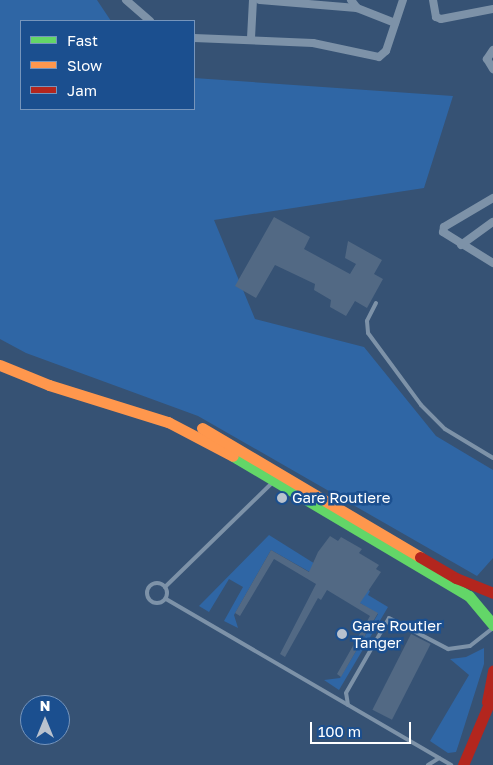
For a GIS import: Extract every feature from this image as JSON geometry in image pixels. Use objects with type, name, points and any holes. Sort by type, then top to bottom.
[{"type":"main road","points":[[0,357],[188,421],[456,578],[493,593]]},
{"type":"main road","points":[[0,365],[186,429],[469,596],[493,626]]},
{"type":"main road","points":[[493,607],[493,626]]},
{"type":"main road","points":[[486,709],[493,671]]},
{"type":"main road","points":[[463,765],[493,694]]},
{"type":"street","points":[[126,0],[149,20]]},
{"type":"street","points":[[252,38],[253,0]]},
{"type":"street","points":[[260,0],[357,8],[395,24]]},
{"type":"street","points":[[351,0],[357,8]]},
{"type":"street","points":[[195,38],[252,38],[322,44],[379,57],[386,52],[403,0]]},
{"type":"street","points":[[433,0],[436,17],[441,19],[493,9]]},
{"type":"street","points":[[493,50],[487,59],[493,69]]},
{"type":"street","points":[[493,198],[444,227],[444,234],[493,263]]},
{"type":"street","points":[[461,244],[493,222]]},
{"type":"lane","points":[[376,303],[367,322],[368,333],[421,405],[445,429],[493,458]]},
{"type":"lane","points":[[165,587],[275,480]]},
{"type":"lane","points":[[165,587],[153,584],[147,595],[154,603],[166,599],[451,765]]},
{"type":"lane","points":[[165,587],[166,599]]},
{"type":"lane","points":[[350,707],[345,701],[346,693],[389,618],[448,649],[470,646],[493,626]]},
{"type":"lane","points":[[428,765],[439,758]]},
{"type":"shaded area","points":[[0,0],[97,0],[110,20],[20,20],[20,110],[195,110],[195,78],[453,96],[424,188],[214,220],[255,319],[364,347],[436,436],[493,470],[493,558],[477,576],[198,416],[26,353],[0,339]]},
{"type":"shaded area","points":[[269,535],[320,567],[315,575],[271,550],[234,615],[238,628],[224,621],[243,587],[229,579],[209,612],[199,606]]},
{"type":"shaded area","points":[[367,589],[370,591],[368,595],[388,607],[339,690],[324,680],[340,678],[378,614],[355,600]]},
{"type":"shaded area","points":[[484,648],[484,664],[456,752],[448,753],[430,741],[469,675],[450,659],[466,657]]},
{"type":"building","points":[[274,217],[310,237],[304,249],[350,274],[356,264],[345,258],[348,241],[382,260],[374,274],[383,279],[367,308],[355,301],[346,316],[330,307],[331,300],[314,290],[315,284],[275,265],[256,298],[235,286]]},
{"type":"building","points":[[330,536],[338,541],[341,537],[362,549],[359,553],[379,565],[376,569],[381,572],[360,603],[378,613],[341,677],[337,674],[370,616],[327,590],[321,600],[318,598],[285,657],[280,654],[316,584],[274,559],[240,616],[235,613],[271,550],[309,572],[318,552]]},
{"type":"building","points":[[411,634],[431,644],[392,720],[372,710]]},
{"type":"traffic: fast","points":[[233,456],[469,596],[493,625]]},
{"type":"traffic: slow","points":[[0,365],[49,385],[168,422],[233,456]]},
{"type":"traffic: slow","points":[[202,428],[420,557]]},
{"type":"traffic: jam","points":[[420,557],[456,578],[493,593]]},
{"type":"traffic: jam","points":[[487,702],[493,671]]},
{"type":"traffic: jam","points":[[463,765],[493,694]]},
{"type":"place","name":"Gare Routiere","points":[[282,498]]},
{"type":"place","name":"Gare Routier Tanger","points":[[342,634]]}]
